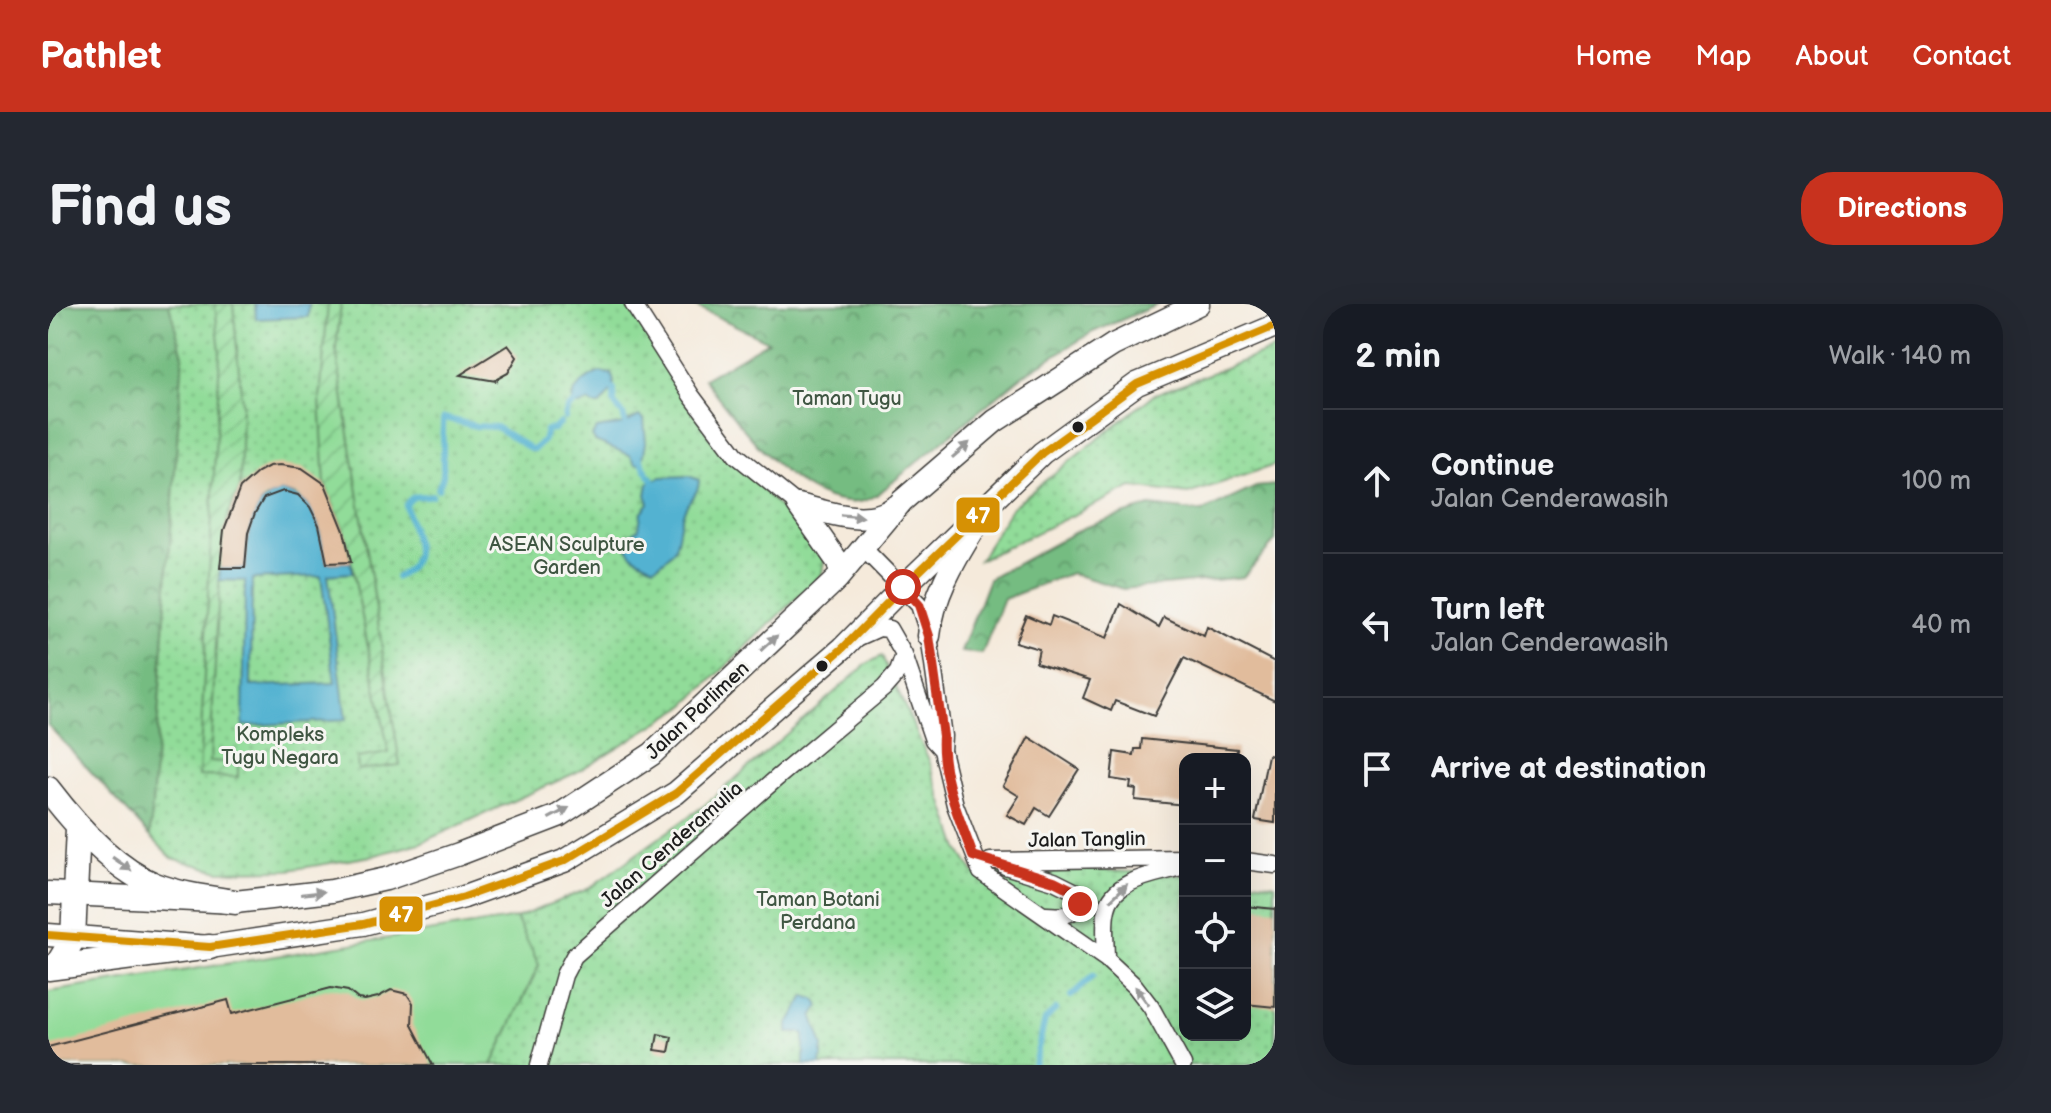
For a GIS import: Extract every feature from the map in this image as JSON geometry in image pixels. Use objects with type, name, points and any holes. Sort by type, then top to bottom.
[{"type":"main road","points":[[48,789],[78,828],[114,859],[152,884],[180,893],[235,902]]},
{"type":"main road","points":[[52,968],[73,939],[78,828]]},
{"type":"main road","points":[[52,968],[210,947]]},
{"type":"street","points":[[633,304],[691,395],[736,455],[798,505],[838,562],[841,574]]},
{"type":"street","name":"Jalan Parlimen","points":[[48,893],[235,902],[332,891],[386,879],[558,816],[652,754],[841,574],[902,501],[995,421],[1113,345],[1198,304]]},
{"type":"street","points":[[48,935],[210,947],[363,924],[464,897],[564,861],[676,793],[843,648],[1042,453],[1137,384],[1275,326]]},
{"type":"street","points":[[798,505],[852,518],[889,512],[902,501]]},
{"type":"street","points":[[929,636],[931,618],[950,568],[991,501]]},
{"type":"street","points":[[863,548],[919,605],[929,636],[943,736],[942,750],[955,805],[981,858],[981,872],[1106,959],[1135,986],[1151,1007],[1183,1065]]},
{"type":"street","points":[[843,648],[863,634],[879,628],[889,629],[904,655],[933,740],[942,750]]},
{"type":"street","name":"Jalan Cenderamulia","points":[[539,1065],[564,975],[574,956],[884,688],[898,672],[904,655]]},
{"type":"street","points":[[884,688],[906,692],[921,700]]},
{"type":"street","points":[[981,858],[1054,881],[1078,893],[1080,904],[1075,911],[1063,916],[1042,914]]},
{"type":"street","name":"Jalan Tanglin","points":[[981,858],[1179,858]]},
{"type":"street","points":[[1251,862],[1275,865]]},
{"type":"street","name":"Jalan Tanglin","points":[[1106,959],[1107,909],[1118,891],[1126,883],[1179,868]]},
{"type":"green space","points":[[48,304],[169,304],[183,355],[150,836],[48,725]]},
{"type":"green space","points":[[169,304],[626,304],[733,459],[825,555],[822,574],[685,706],[575,773],[420,843],[372,856],[289,870],[219,871],[172,858],[150,836],[183,355]]},
{"type":"green space","points":[[215,304],[233,304],[242,404],[240,488],[228,515],[220,568],[210,761],[238,763],[238,777],[199,776],[220,353]]},
{"type":"green space","points":[[328,304],[341,304],[336,349],[400,765],[358,770],[357,758],[389,753],[344,531],[325,484],[320,399]]},
{"type":"green space","name":"Taman Tugu","points":[[691,304],[1159,304],[1093,332],[1023,375],[877,495],[860,502],[836,500],[814,492],[792,477],[752,439],[704,379],[768,341]]},
{"type":"green space","points":[[1275,349],[1275,465],[1188,494],[1132,487],[979,560],[1012,507],[1155,394]]},
{"type":"green space","points":[[1275,485],[1275,541],[1243,577],[1123,589],[1071,573],[1004,599],[982,654],[961,652],[989,579],[1083,528],[1150,506],[1202,512],[1256,487]]},
{"type":"green space","name":"Taman Botani Perdana","points":[[882,656],[929,760],[959,849],[974,873],[1080,869],[1179,875],[1179,1041],[1251,1041],[1251,881],[1275,884],[1275,1065],[492,1065],[539,965],[516,918],[588,889],[705,805],[868,663]]},
{"type":"green space","points":[[516,918],[539,965],[492,1065],[48,1065],[48,992]]},
{"type":"water","points":[[255,304],[309,304],[308,317],[256,319]]},
{"type":"water","points":[[600,372],[611,374],[614,383],[600,405],[588,402],[572,405],[580,385]]},
{"type":"water","points":[[639,416],[644,419],[646,443],[642,464],[636,464],[630,455],[595,441],[592,436],[597,429],[624,424]]},
{"type":"water","points":[[689,476],[699,480],[698,489],[682,517],[675,547],[654,567],[631,553],[626,538],[639,528],[641,513],[649,503],[646,495],[648,483],[661,477]]},
{"type":"water","points":[[283,491],[311,509],[320,528],[327,563],[351,562],[352,573],[328,575],[346,720],[243,726],[245,581],[219,580],[220,568],[245,568],[252,521],[256,511],[271,495]],"holes":[[[321,576],[335,683],[251,686],[252,579]]]},
{"type":"water","points":[[805,996],[815,999],[819,1006],[813,1017],[823,1046],[821,1065],[804,1065],[804,1033],[788,1033],[788,1025]]},
{"type":"building","points":[[508,345],[517,357],[508,373],[496,381],[460,375]]},
{"type":"building","points":[[280,465],[302,468],[325,484],[344,531],[351,562],[327,563],[319,525],[310,507],[298,495],[283,491],[264,498],[255,513],[248,533],[245,568],[220,568],[224,530],[240,488],[258,472]]},
{"type":"building","points":[[1121,604],[1159,627],[1164,617],[1204,636],[1207,627],[1275,662],[1275,701],[1184,658],[1154,716],[1115,701],[1111,711],[1083,698],[1090,680],[1036,663],[1039,649],[1015,642],[1026,615],[1049,625],[1052,616],[1107,638]]},
{"type":"building","points":[[1029,737],[1079,769],[1049,816],[1036,808],[1026,825],[1007,815],[1019,796],[1003,786]]},
{"type":"building","points":[[1142,739],[1237,749],[1237,753],[1179,753],[1179,804],[1135,800],[1136,789],[1130,788],[1131,782],[1111,779],[1114,752],[1134,755],[1135,749],[1141,749]]},
{"type":"building","points":[[1268,755],[1275,756],[1275,823],[1255,820]]},
{"type":"building","points":[[1251,907],[1275,909],[1275,1007],[1251,1005]]},
{"type":"building","points":[[331,988],[348,991],[365,1000],[391,990],[407,994],[413,1003],[412,1025],[433,1065],[48,1065],[48,1047],[228,1000],[232,1014]]},
{"type":"building","points":[[658,1034],[672,1037],[669,1052],[655,1050]]},
{"type":"waterway","points":[[610,387],[614,390],[614,404],[623,414],[627,430]]},
{"type":"waterway","points":[[565,418],[567,409],[576,402]]},
{"type":"waterway","points":[[444,418],[476,426],[496,427],[531,449],[543,441],[546,430],[554,429],[560,423]]},
{"type":"waterway","points":[[438,489],[443,476],[443,420]]},
{"type":"waterway","points":[[640,458],[646,470]]},
{"type":"waterway","points":[[649,475],[653,480]]},
{"type":"waterway","points":[[397,577],[407,570],[416,554],[406,505],[415,497],[432,495]]},
{"type":"waterway","points":[[1071,996],[1093,976]]},
{"type":"waterway","points":[[1034,1065],[1045,1020],[1056,1009]]},
{"type":"transit line","name":"47","points":[[48,935],[210,947],[363,924],[464,897],[564,861],[676,793],[843,648],[1042,453],[1137,384],[1275,326]]},
{"type":"route","points":[[903,587],[919,605],[929,636],[943,736],[942,750],[955,805],[973,856],[1054,881],[1078,893],[1080,904]]},
{"type":"park label","name":"ASEAN Sculpture Garden","points":[[567,556]]},
{"type":"park label","name":"Kompleks Tugu Negara","points":[[280,746]]}]
